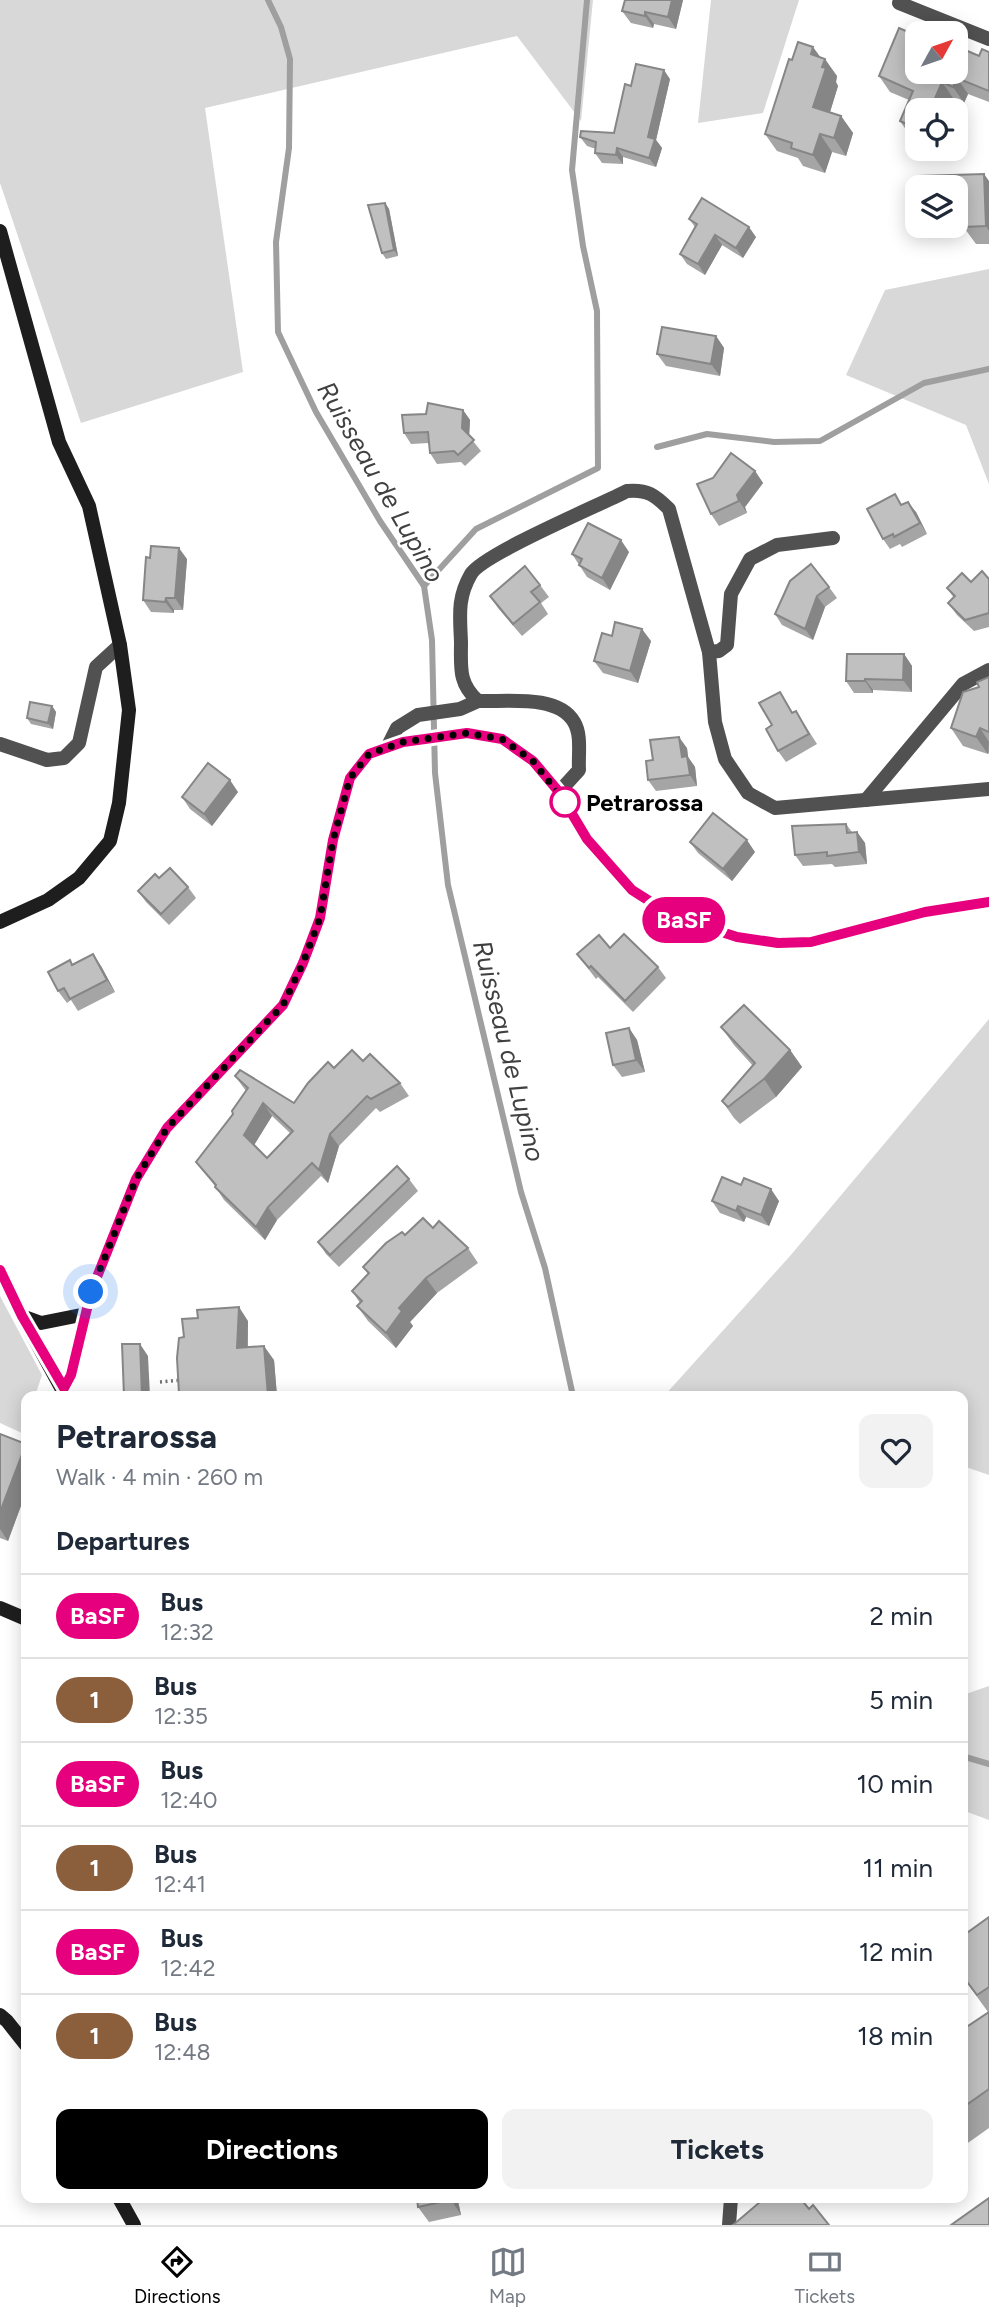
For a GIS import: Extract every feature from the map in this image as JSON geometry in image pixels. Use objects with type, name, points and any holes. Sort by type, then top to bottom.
[{"type":"street","points":[[900,3],[989,39]]},
{"type":"street","points":[[0,230],[59,442],[89,506],[120,645],[129,710],[119,803],[110,841],[79,878],[48,900],[0,922]]},
{"type":"street","points":[[478,701],[469,694],[462,680],[460,600],[472,572],[494,555],[627,491],[642,490],[656,496],[669,509],[709,652],[715,722],[725,758],[748,793],[775,808],[989,789]]},
{"type":"street","points":[[709,652],[719,651],[727,645],[731,594],[750,559],[777,545],[833,538]]},
{"type":"street","points":[[0,744],[47,760],[64,758],[79,743],[96,667],[120,645]]},
{"type":"street","points":[[866,800],[963,684],[989,670]]},
{"type":"street","points":[[387,748],[397,728],[418,715],[460,709],[478,701],[546,702],[563,710],[574,722],[578,736],[579,770],[559,792]]},
{"type":"street","points":[[65,1391],[91,1292],[136,1179],[167,1128],[283,1005],[320,918],[333,840],[350,778],[369,754],[403,742],[467,733],[502,739],[533,761],[559,792],[587,839],[632,890],[673,916],[737,937],[778,943],[811,942],[925,912],[989,902]]},
{"type":"street","points":[[0,1270],[22,1316],[64,1391]]},
{"type":"street","points":[[22,1316],[41,1323],[86,1314]]},
{"type":"street","points":[[0,1608],[21,1617]]},
{"type":"street","points":[[0,2015],[21,2039]]},
{"type":"street","points":[[122,2203],[134,2225]]},
{"type":"street","points":[[729,2225],[731,2203]]},
{"type":"path","points":[[160,1382],[192,1380]]},
{"type":"shaded area","points":[[0,0],[593,0],[581,121],[517,36],[205,108],[243,372],[81,423],[0,183]]},
{"type":"shaded area","points":[[711,0],[799,0],[763,113],[698,123]]},
{"type":"shaded area","points":[[989,269],[989,484],[966,425],[846,375],[885,290]]},
{"type":"shaded area","points":[[989,1019],[989,1475],[968,1468],[968,1391],[668,1391],[790,1256]]},
{"type":"shaded area","points":[[0,1296],[42,1375],[37,1391],[21,1391],[21,1433],[0,1423]]},
{"type":"shaded area","points":[[989,1686],[989,1820],[968,1812],[968,1693]]},
{"type":"building","points":[[625,0],[672,0],[668,17],[622,11]]},
{"type":"building","points":[[899,28],[905,31],[905,84],[941,84],[935,98],[910,98],[913,91],[879,76]]},
{"type":"building","points":[[798,42],[813,47],[811,54],[825,59],[822,67],[826,68],[813,107],[841,116],[834,138],[820,134],[813,155],[791,148],[792,143],[765,134],[789,59],[792,60]]},
{"type":"building","points":[[982,49],[989,52],[989,91],[968,82],[968,51],[979,56]]},
{"type":"building","points":[[636,64],[664,70],[648,137],[655,139],[649,158],[617,148],[616,155],[595,153],[596,142],[580,137],[581,131],[614,133],[625,84],[631,86]]},
{"type":"building","points":[[905,109],[905,123],[900,121]]},
{"type":"building","points":[[984,174],[986,226],[968,227],[968,175],[952,175]]},
{"type":"building","points":[[702,198],[749,227],[736,248],[715,235],[698,264],[680,254],[697,224],[689,219]]},
{"type":"building","points":[[385,203],[394,250],[382,253],[368,205]]},
{"type":"building","points":[[662,327],[716,336],[711,364],[657,354]]},
{"type":"building","points":[[428,403],[463,410],[462,428],[474,440],[458,455],[454,451],[430,453],[428,432],[404,433],[402,415],[426,414]]},
{"type":"building","points":[[731,453],[755,471],[737,495],[739,501],[711,514],[697,484],[713,478]]},
{"type":"building","points":[[895,494],[901,505],[908,502],[920,523],[894,537],[893,534],[883,539],[867,509]]},
{"type":"building","points":[[588,523],[621,540],[602,578],[579,565],[582,559],[572,554]]},
{"type":"building","points":[[151,546],[179,548],[175,598],[166,598],[165,602],[143,600],[146,557],[150,558]]},
{"type":"building","points":[[811,564],[829,587],[817,596],[805,629],[775,614],[790,581]]},
{"type":"building","points":[[525,566],[540,585],[531,592],[540,602],[513,624],[490,596]]},
{"type":"building","points":[[982,571],[989,579],[989,613],[965,620],[948,603],[955,596],[947,588],[962,573],[971,582]]},
{"type":"building","points":[[615,622],[642,629],[630,671],[594,661],[602,633],[612,636]]},
{"type":"building","points":[[847,654],[904,654],[903,680],[846,681]]},
{"type":"building","points":[[989,677],[989,732],[980,728],[976,737],[951,728],[963,692],[979,687],[977,682]]},
{"type":"building","points":[[780,692],[792,713],[796,711],[809,734],[778,751],[766,729],[772,725],[759,703]]},
{"type":"building","points":[[30,702],[52,706],[48,723],[27,718]]},
{"type":"building","points":[[679,737],[682,757],[687,756],[690,775],[648,780],[646,761],[653,760],[650,740]]},
{"type":"building","points":[[208,763],[230,780],[204,814],[182,797]]},
{"type":"building","points":[[713,813],[747,840],[723,869],[690,842]]},
{"type":"building","points":[[846,824],[847,833],[857,832],[859,852],[827,856],[827,852],[795,855],[792,826]]},
{"type":"building","points":[[170,868],[188,887],[161,914],[138,891],[155,874],[159,878]]},
{"type":"building","points":[[624,934],[658,967],[625,1001],[577,954],[599,935],[610,948]]},
{"type":"building","points":[[93,954],[107,980],[70,999],[64,988],[58,991],[48,972],[70,960],[72,965]]},
{"type":"building","points":[[744,1005],[790,1050],[764,1079],[728,1107],[722,1101],[755,1063],[721,1027]]},
{"type":"building","points":[[629,1028],[636,1060],[613,1065],[606,1033]]},
{"type":"building","points":[[352,1050],[363,1061],[370,1054],[400,1083],[371,1099],[367,1096],[330,1134],[319,1170],[312,1163],[268,1207],[256,1227],[215,1187],[196,1162],[233,1114],[232,1111],[248,1088],[235,1076],[240,1070],[294,1103],[328,1062],[334,1068]],"holes":[[[263,1103],[293,1131],[267,1158],[244,1135]]]},
{"type":"building","points":[[397,1166],[409,1179],[330,1255],[318,1242]]},
{"type":"building","points":[[722,1177],[741,1185],[744,1178],[771,1189],[761,1215],[738,1206],[736,1211],[712,1201]]},
{"type":"building","points":[[423,1218],[433,1228],[439,1221],[468,1248],[426,1278],[399,1308],[402,1311],[386,1333],[357,1306],[362,1301],[352,1291],[369,1273],[363,1267],[386,1243],[402,1232],[405,1235]]},
{"type":"building","points":[[239,1307],[237,1348],[264,1346],[268,1391],[179,1391],[177,1358],[179,1338],[184,1337],[182,1319],[198,1318],[197,1310]]},
{"type":"building","points":[[122,1344],[140,1344],[142,1391],[124,1391]]},
{"type":"building","points":[[0,1434],[21,1442],[21,1457],[0,1512]]},
{"type":"building","points":[[989,1917],[989,1987],[977,1995],[968,1983],[968,1932]]},
{"type":"building","points":[[989,2012],[989,2089],[968,2104],[968,2026]]},
{"type":"building","points":[[989,2198],[989,2225],[951,2225]]},
{"type":"building","points":[[418,2203],[436,2203],[418,2207]]},
{"type":"building","points":[[759,2203],[804,2203],[809,2209],[813,2205],[829,2225],[733,2225]]},
{"type":"waterway","name":"Ruisseau de Lupino","points":[[268,0],[281,27],[290,59],[289,148],[276,242],[278,332],[316,412],[380,521],[424,586],[432,640],[435,773],[448,885],[521,1192],[545,1268],[572,1391]]},
{"type":"waterway","points":[[424,586],[476,529],[598,468],[597,311],[583,246],[572,170],[587,0]]},
{"type":"waterway","points":[[657,447],[707,434],[774,442],[820,441],[924,383],[989,369]]},
{"type":"waterway","name":"Ruisseau de Lupino","points":[[968,1758],[989,1764]]},
{"type":"bus line","name":"BaSF","points":[[0,1270],[22,1316],[64,1388],[71,1375],[91,1292],[136,1179],[167,1128],[283,1005],[320,918],[333,840],[350,778],[369,754],[403,742],[467,733],[502,739],[533,761],[559,792],[587,839],[632,890],[673,916],[737,937],[778,943],[811,942],[925,912],[989,902]]},
{"type":"place","name":"Petrarossa","points":[[565,802]]},
{"type":"route","points":[[91,1292],[136,1179],[167,1128],[283,1005],[320,918],[333,840],[350,778],[369,754],[403,742],[467,733],[502,739],[533,761],[565,802]]}]
